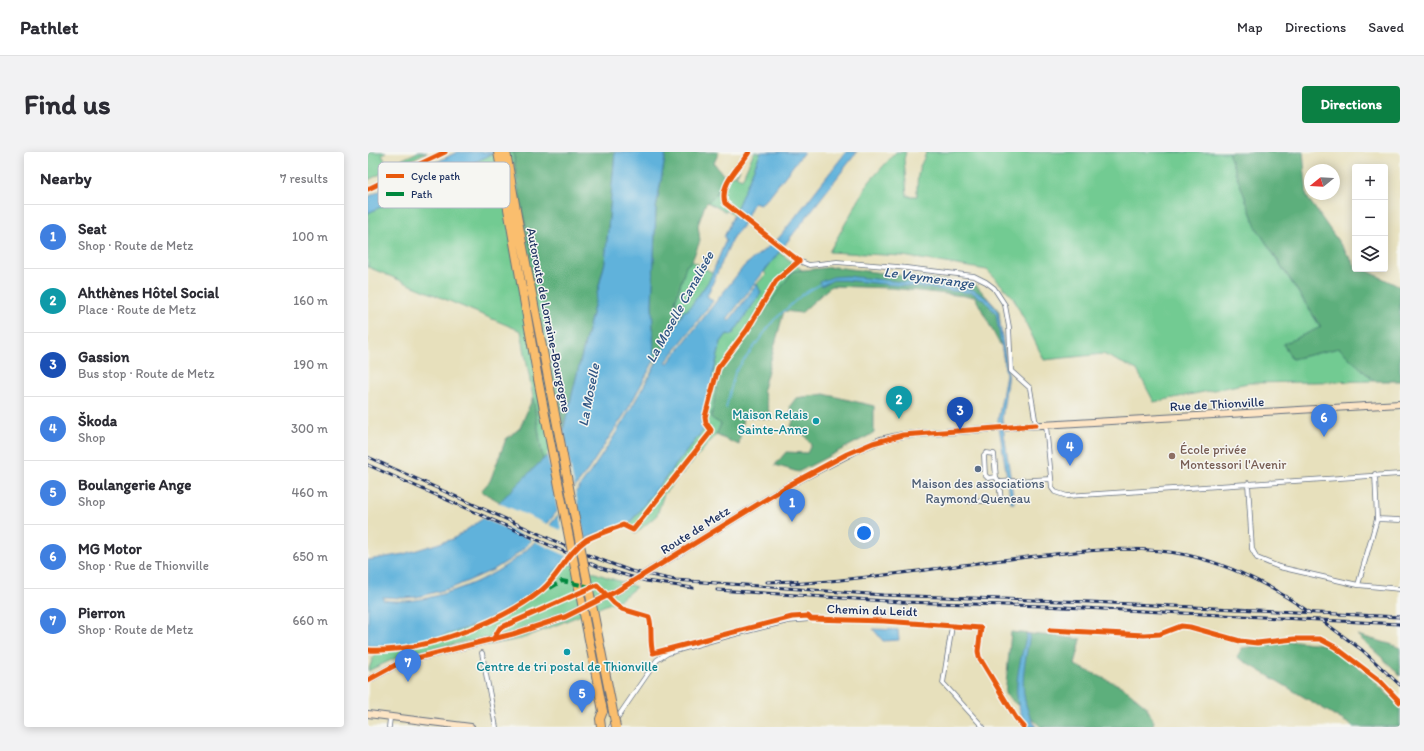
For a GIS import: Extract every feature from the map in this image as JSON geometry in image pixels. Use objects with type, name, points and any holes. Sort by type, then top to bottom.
[{"type":"highway","name":"Autoroute de Lorraine-Bourgogne","points":[[510,174],[616,727]]},
{"type":"highway","name":"Autoroute de Lorraine-Bourgogne","points":[[507,208],[538,379],[606,727]]},
{"type":"highway","points":[[601,727],[600,719],[603,711]]},
{"type":"main road","name":"Rue de Thionville","points":[[1036,425],[1400,404]]},
{"type":"main road","name":"Route de Metz","points":[[369,681],[401,662],[513,634],[565,617],[617,591],[791,484],[847,454],[881,440],[903,435],[1036,425]]},
{"type":"main road","points":[[368,713],[390,718],[471,727]]},
{"type":"street","points":[[799,261],[809,265],[837,262],[898,267],[974,276],[986,282],[994,288],[1005,305],[1009,327],[1011,371],[1027,385],[1032,392],[1036,425]]},
{"type":"street","points":[[1046,424],[1052,488],[1055,492],[1067,496],[1375,474],[1400,474]]},
{"type":"street","points":[[968,501],[1001,501],[999,482],[996,477],[994,454],[986,453],[984,455],[985,475],[988,478],[996,477]]},
{"type":"street","points":[[1358,585],[1376,519],[1375,474]]},
{"type":"street","points":[[999,482],[1050,479]]},
{"type":"street","points":[[1248,483],[1252,549],[1257,558],[1279,567],[1358,585],[1400,589]]},
{"type":"street","points":[[1376,519],[1400,520]]},
{"type":"street","name":"Chemin du Leidt","points":[[611,727],[657,660],[668,653],[767,626],[811,619],[884,621],[981,628]]},
{"type":"street","points":[[952,626],[943,683],[983,727]]},
{"type":"street","points":[[482,653],[496,727]]},
{"type":"street","points":[[389,727],[390,718]]},
{"type":"green space","points":[[368,152],[386,152],[382,155],[386,162],[378,162],[378,175],[368,180]]},
{"type":"green space","points":[[418,152],[427,152],[406,162],[397,162]]},
{"type":"green space","points":[[496,152],[513,152],[521,204],[551,342],[564,426],[560,443],[543,460],[521,331],[368,267],[368,213],[378,208],[510,208],[510,162],[475,162]]},
{"type":"green space","points":[[513,152],[615,152],[605,262],[564,426],[551,342],[521,204]]},
{"type":"green space","points":[[666,152],[719,152],[714,163],[725,177],[717,193],[705,205],[698,225],[700,241],[692,261],[686,266],[675,302],[682,305],[674,325],[654,361],[652,304],[656,209]]},
{"type":"green space","points":[[754,152],[761,152],[734,215],[727,210],[726,212],[707,202],[717,193],[725,177],[735,175],[740,169],[736,176],[742,179]]},
{"type":"green space","points":[[896,152],[906,152],[904,159],[907,196],[917,196],[918,174],[926,152],[1228,152],[1256,227],[1321,328],[1283,344],[1292,359],[1339,348],[1374,381],[1248,383],[1154,402],[1137,370],[1103,354],[1044,360],[1013,297],[987,270],[903,256],[829,252],[869,182]]},
{"type":"green space","points":[[1228,152],[1303,152],[1304,200],[1309,200],[1352,261],[1352,272],[1370,272],[1400,287],[1400,381],[1374,381],[1339,348],[1292,359],[1283,344],[1321,327],[1256,227]]},
{"type":"green space","points":[[779,252],[802,270],[792,271],[716,435],[664,494],[657,515],[635,534],[628,525],[705,428],[702,425],[702,422],[721,342],[727,334],[732,335],[761,293],[757,284],[766,274],[764,272]]},
{"type":"green space","points":[[692,261],[713,273],[688,310],[684,311],[656,364],[654,361],[674,325],[682,306],[675,302],[686,266]]},
{"type":"green space","points":[[835,267],[976,285],[999,311],[1002,346],[1000,345],[975,297],[891,288],[831,286],[801,313],[784,311],[763,389],[771,419],[743,416],[739,445],[716,435],[721,424],[711,418],[719,373],[793,271]]},
{"type":"green space","points":[[824,394],[874,406],[874,433],[798,472],[775,465],[786,452],[807,453],[811,445],[803,433],[790,429],[793,421],[790,406],[796,398]]},
{"type":"green space","points":[[533,397],[543,460],[500,502],[481,491],[490,481],[506,439],[520,428]]},
{"type":"green space","points":[[563,562],[636,587],[621,599],[521,639],[488,645],[468,641],[400,656],[368,671],[375,653],[380,647],[405,644],[456,632],[505,611],[527,597],[546,581]]},
{"type":"green space","points":[[1011,632],[1081,639],[1075,665],[1123,687],[1146,706],[1154,722],[1152,727],[1041,727],[1005,694]]},
{"type":"green space","points":[[1357,635],[1400,648],[1400,676],[1392,667]]},
{"type":"green space","points":[[1296,641],[1321,644],[1331,648],[1364,671],[1400,708],[1400,727],[1354,727],[1237,657],[1242,648]]},
{"type":"water","points":[[457,152],[496,152],[475,162],[437,162]]},
{"type":"water","name":"La Moselle","points":[[615,152],[666,152],[656,208],[652,304],[654,361],[628,409],[588,470],[548,523],[525,547],[511,559],[493,570],[452,588],[417,597],[383,597],[383,600],[405,601],[420,599],[464,587],[507,565],[532,545],[550,526],[588,476],[618,430],[684,311],[688,310],[709,281],[726,240],[724,237],[761,152],[804,152],[767,199],[760,204],[754,202],[741,228],[733,237],[707,296],[713,301],[666,362],[668,363],[744,266],[778,239],[846,152],[857,152],[727,319],[729,321],[757,284],[761,293],[732,335],[727,334],[721,342],[702,422],[702,425],[705,428],[628,525],[625,523],[586,539],[579,544],[547,580],[533,593],[496,615],[476,624],[432,639],[389,646],[368,646],[368,560],[404,554],[453,539],[481,520],[560,443],[605,262]]},
{"type":"water","points":[[378,192],[378,208],[368,213],[368,197]]},
{"type":"water","points":[[846,276],[974,290],[989,300],[998,312],[1008,373],[1002,419],[1014,503],[1011,503],[998,420],[1006,374],[996,314],[986,302],[973,293],[845,280],[833,280],[821,286],[820,282],[833,277]]},
{"type":"water","points":[[873,629],[898,630],[899,640],[883,641]]},
{"type":"water","points":[[1027,634],[1030,634],[1024,670],[1024,693],[1026,704],[1036,727],[1029,727],[1022,716],[1018,705],[1017,681]]},
{"type":"pier","points":[[562,425],[585,539],[585,542],[567,560],[567,556],[480,517],[497,502],[561,530],[547,453],[556,444],[573,534],[575,535],[558,442]]},
{"type":"waterway","name":"Le Veymerange","points":[[726,408],[735,372],[774,320],[803,294],[821,284]]},
{"type":"railway","points":[[368,457],[577,551],[631,571],[675,580],[883,595],[1090,602],[1400,617]]},
{"type":"railway","points":[[368,465],[601,568],[646,581],[693,588]]},
{"type":"railway","points":[[791,584],[880,576],[1068,553],[1127,549],[1147,550],[1187,555],[1219,564],[1266,585],[1309,612]]},
{"type":"railway","points":[[767,582],[797,581]]},
{"type":"railway","points":[[717,590],[902,602],[1043,606],[1400,624]]},
{"type":"railway","points":[[1321,620],[1362,650],[1400,685]]},
{"type":"marked path","points":[[550,588],[562,581],[591,587]]},
{"type":"cycle path","points":[[424,162],[445,152]]},
{"type":"cycle path","points":[[368,650],[389,650],[411,647],[459,634],[505,614],[525,602],[548,584],[579,545],[586,540],[623,525],[633,530],[710,433],[711,430],[706,423],[705,417],[718,368],[747,330],[776,281],[799,261],[725,203],[724,196],[728,182],[749,152]]},
{"type":"cycle path","points":[[368,189],[378,184]]},
{"type":"cycle path","points":[[368,680],[401,662],[513,634],[565,617],[617,591],[791,484],[847,454],[873,443],[903,435],[1036,425]]},
{"type":"cycle path","points":[[494,638],[500,628],[597,585],[614,603],[622,609],[649,617],[653,653],[792,617],[808,616],[811,619],[884,621],[981,628],[978,651],[979,657],[1016,718],[1024,727]]},
{"type":"cycle path","points":[[1050,630],[1144,635],[1160,634],[1181,626],[1190,627],[1240,641],[1257,643],[1294,639],[1320,639],[1335,647],[1380,681],[1400,702]]},
{"type":"place","name":"Ahthènes Hôtel Social","points":[[899,419]]},
{"type":"place","name":"Maison Relais Sainte-Anne","points":[[816,421]]},
{"type":"place","name":"Gassion","points":[[960,430]]},
{"type":"place","name":"MG Motor","points":[[1324,437]]},
{"type":"place","name":"École privée Montessori l'Avenir","points":[[1172,456]]},
{"type":"place","name":"Škoda","points":[[1070,466]]},
{"type":"place","name":"Maison des associations Raymond Queneau","points":[[978,469]]},
{"type":"place","name":"Seat","points":[[792,522]]},
{"type":"place","name":"Centre de tri postal de Thionville","points":[[567,652]]},
{"type":"place","name":"Pierron","points":[[408,682]]},
{"type":"place","name":"Boulangerie Ange","points":[[582,713]]},
{"type":"water label","name":"La Moselle Canalisée","points":[[680,307]]}]
